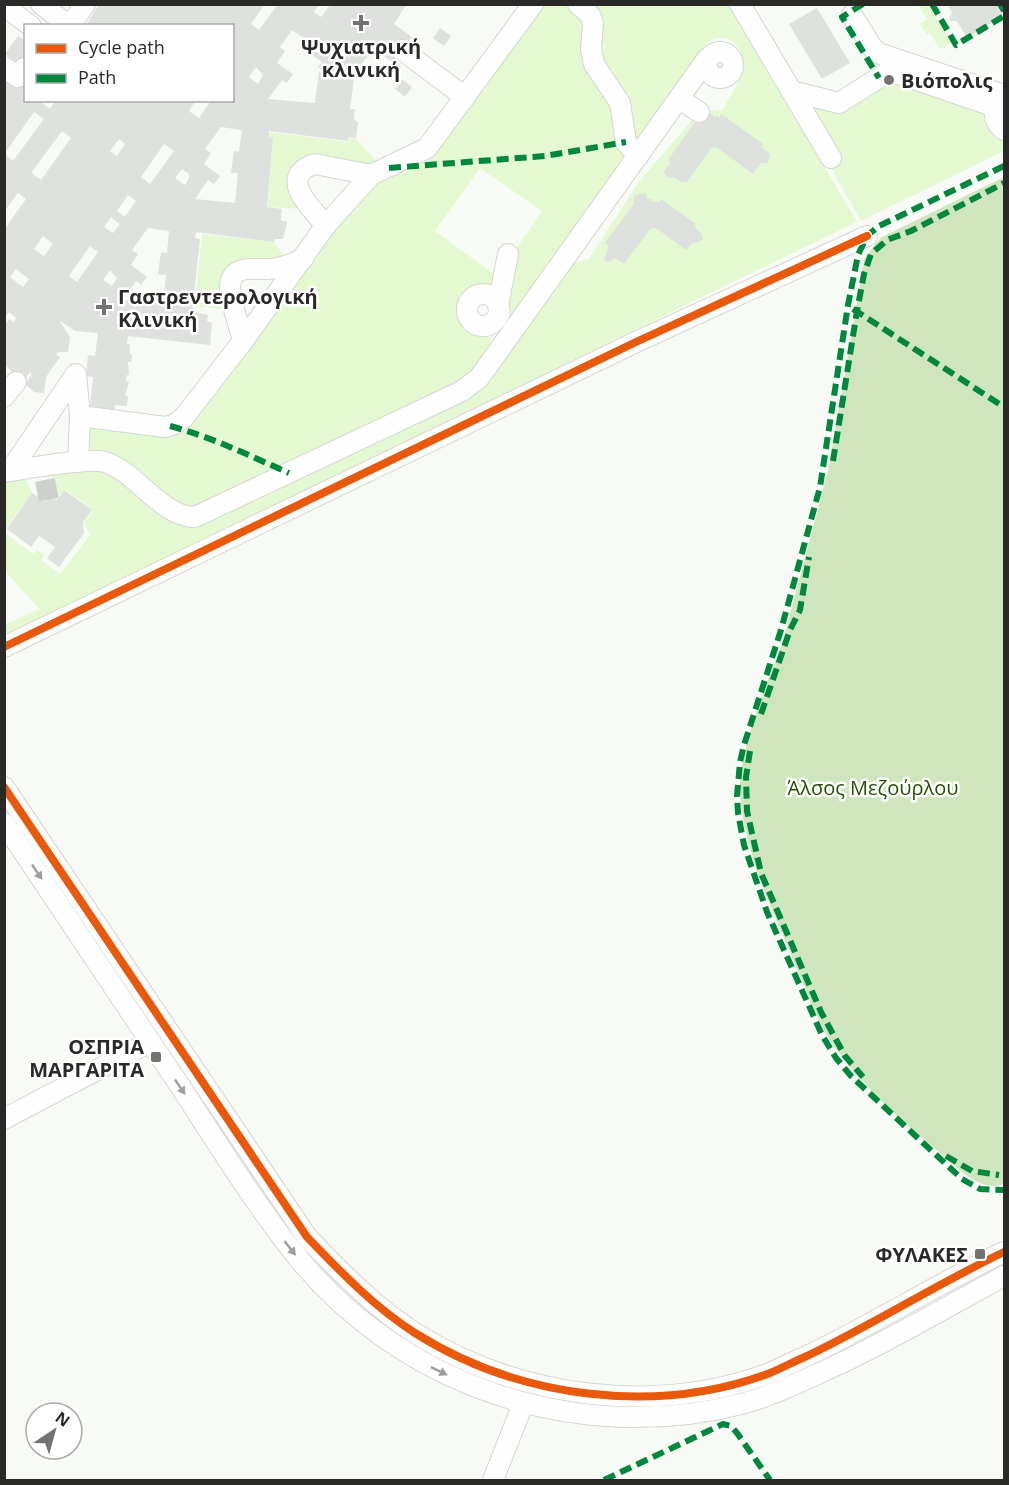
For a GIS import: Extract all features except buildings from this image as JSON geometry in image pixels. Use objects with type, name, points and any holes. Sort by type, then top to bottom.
[{"type":"street","points":[[41,4],[67,24]]},
{"type":"street","points":[[71,24],[85,4]]},
{"type":"street","points":[[80,416],[165,427],[175,424],[184,417],[243,341],[326,225],[371,175],[428,148],[533,4]]},
{"type":"street","points":[[578,4],[590,15],[593,23],[591,50],[594,64],[620,103],[626,142],[638,157]]},
{"type":"street","points":[[740,4],[831,158]]},
{"type":"street","points":[[4,6],[28,24]]},
{"type":"street","points":[[849,10],[878,53],[1002,100]]},
{"type":"street","points":[[402,50],[465,97]]},
{"type":"street","points":[[7,471],[44,474],[78,462],[96,460],[106,462],[175,512],[195,517],[462,391],[479,378],[707,59]]},
{"type":"street","points":[[4,67],[18,76],[24,68]]},
{"type":"street","points":[[791,91],[839,103],[888,72],[1002,100]]},
{"type":"street","points":[[680,99],[699,112]]},
{"type":"street","points":[[1002,100],[995,118],[998,125],[1005,130]]},
{"type":"street","points":[[326,225],[303,200],[297,186],[300,176],[307,167],[315,164],[371,175]]},
{"type":"street","points":[[4,647],[636,342],[867,236]]},
{"type":"street","points":[[507,339],[498,305],[508,254]]},
{"type":"street","points":[[243,341],[230,294],[234,276],[240,270],[249,267],[267,269],[288,266],[303,258]]},
{"type":"street","points":[[7,471],[76,374],[80,416],[78,462]]},
{"type":"street","points":[[4,787],[307,1237],[367,1298],[390,1316],[440,1348],[499,1373],[559,1389],[620,1396],[660,1396],[692,1392],[737,1383],[770,1373],[850,1336],[1002,1258]]},
{"type":"street","points":[[4,823],[292,1251],[337,1299],[378,1333],[432,1368],[462,1382],[523,1404],[589,1415],[659,1416],[743,1403],[780,1392],[860,1355],[1005,1276]]},
{"type":"street","points":[[4,1119],[150,1042]]},
{"type":"street","points":[[494,1480],[523,1404]]},
{"type":"green space","points":[[535,5],[568,7],[583,19],[629,159],[515,313],[510,311],[509,307],[513,253],[542,211],[480,168],[435,231],[498,277],[495,289],[468,296],[461,307],[462,315],[468,325],[491,338],[490,344],[469,378],[199,507],[185,507],[89,448],[88,431],[93,426],[167,431],[359,182],[418,151]]},
{"type":"green space","points":[[580,5],[729,5],[857,222],[5,635],[5,625],[39,609],[5,571],[5,533],[33,554],[37,550],[44,555],[41,560],[60,574],[90,535],[84,523],[93,510],[65,489],[57,497],[51,470],[105,470],[163,515],[177,523],[192,524],[474,392],[571,263],[589,259],[638,183],[699,112],[723,110],[742,72],[743,60],[735,43],[728,38],[718,38],[708,42],[633,147]]},
{"type":"green space","points":[[918,5],[928,5],[951,43],[940,49],[930,33],[927,35],[920,24],[927,19]]},
{"type":"green space","points":[[885,82],[903,82],[981,106],[1004,134],[1004,151],[861,221],[827,161],[810,108],[825,108]]},
{"type":"green space","points":[[270,132],[348,142],[349,137],[356,139],[378,163],[365,166],[304,165],[305,209],[268,207],[273,138],[269,137]]},
{"type":"green space","name":"Άλσος Μεζούρλου","points":[[1004,177],[1004,1184],[995,1186],[977,1182],[969,1177],[911,1128],[857,1075],[828,1037],[769,903],[755,863],[744,820],[740,782],[748,742],[761,699],[782,645],[829,467],[864,260],[882,237]]},
{"type":"green space","points":[[202,234],[274,242],[283,255],[276,260],[243,261],[231,310],[195,306]]},
{"type":"green space","points":[[5,475],[24,475],[32,493],[5,530]]},
{"type":"tunnel","points":[[45,480],[49,501]]},
{"type":"marked path","points":[[863,4],[842,17],[879,78]]},
{"type":"marked path","points":[[932,4],[956,45],[1004,16]]},
{"type":"marked path","points":[[1000,4],[1004,11]]},
{"type":"marked path","points":[[389,168],[545,156],[626,142]]},
{"type":"marked path","points":[[1004,166],[879,226],[867,236],[858,255],[820,487],[781,630],[744,745],[737,796],[744,845],[767,912],[822,1035],[836,1058],[851,1076],[962,1179],[980,1189],[1004,1190]]},
{"type":"marked path","points":[[833,461],[857,311],[864,274],[871,254],[887,240],[911,231],[1004,183]]},
{"type":"marked path","points":[[853,309],[1004,407]]},
{"type":"marked path","points":[[170,426],[216,441],[289,473]]},
{"type":"marked path","points":[[761,714],[790,630],[800,610],[809,557]]},
{"type":"marked path","points":[[750,751],[746,777],[747,811],[761,873],[821,1012],[845,1056],[863,1077]]},
{"type":"marked path","points":[[946,1156],[972,1171],[999,1175]]},
{"type":"marked path","points":[[604,1480],[723,1424],[731,1426],[737,1433],[770,1480]]},
{"type":"cycle path","points":[[4,647],[636,342],[867,236]]},
{"type":"cycle path","points":[[4,787],[307,1237],[358,1288],[386,1312],[415,1333],[455,1355],[498,1373],[542,1386],[588,1393],[634,1396],[680,1394],[726,1386],[770,1373],[807,1356],[1004,1252]]},
{"type":"place","name":"Ψυχιατρική κλινική","points":[[361,23]]},
{"type":"place","name":"Βιόπολις","points":[[889,80]]},
{"type":"place","name":"Γαστρεντερολογική Κλινική","points":[[104,307]]},
{"type":"place","name":"ΟΣΠΡΙΑ ΜΑΡΓΑΡΙΤΑ","points":[[156,1057]]},
{"type":"place","name":"ΦΥΛΑΚΕΣ","points":[[980,1254]]}]
